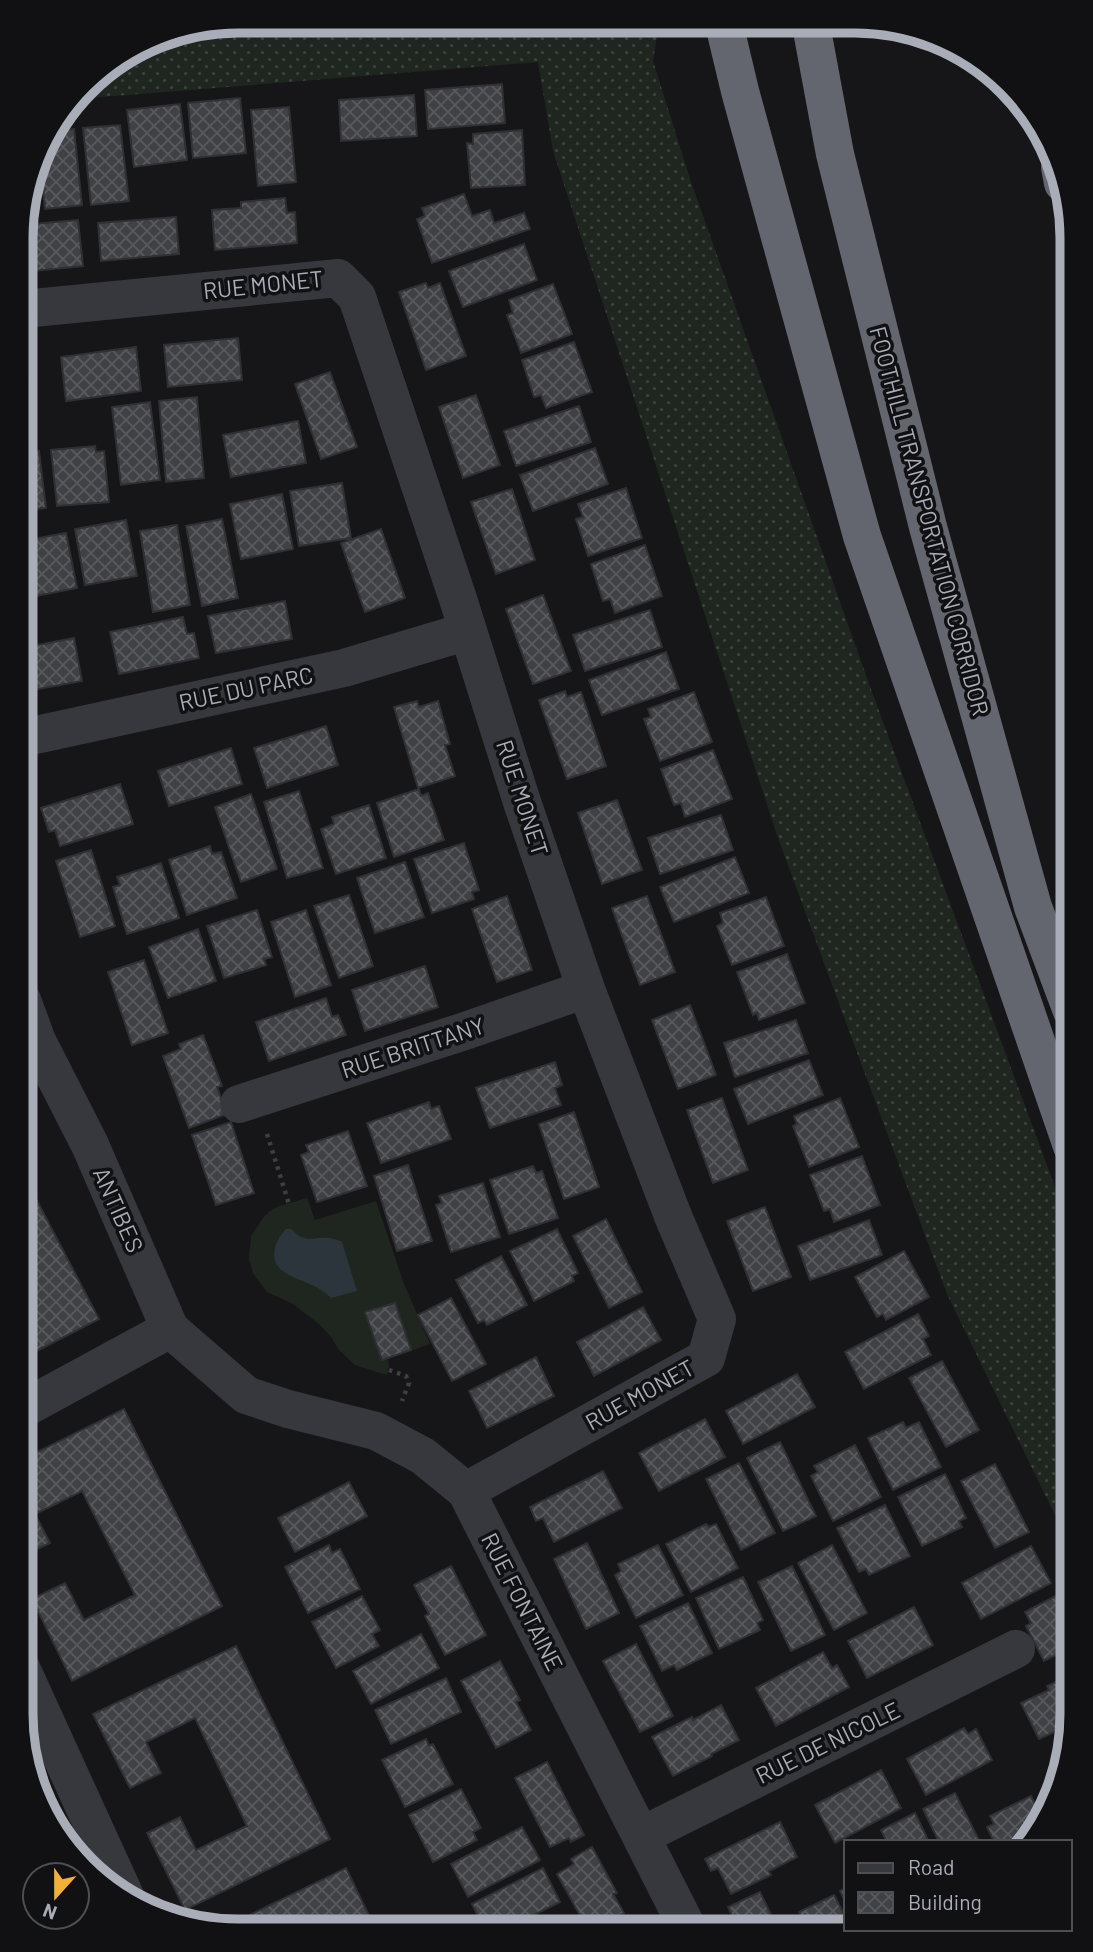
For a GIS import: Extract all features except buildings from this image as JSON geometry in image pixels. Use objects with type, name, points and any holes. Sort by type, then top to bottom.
[{"type":"highway","points":[[726,33],[862,536],[1059,1109]]},
{"type":"highway","name":"FOOTHILL TRANSPORTATION CORRIDOR","points":[[813,33],[835,154],[928,527],[1033,907],[1060,978]]},
{"type":"street","name":"RUE MONET","points":[[33,308],[338,278],[357,298],[586,989],[673,1216],[717,1319],[706,1358],[466,1491]]},
{"type":"street","name":"RUE DU PARC","points":[[33,736],[344,668],[468,631]]},
{"type":"street","name":"RUE BRITTANY","points":[[247,1102],[586,989]]},
{"type":"street","name":"ANTIBES","points":[[33,1050],[90,1145],[170,1329],[246,1395]]},
{"type":"street","points":[[33,1403],[170,1329]]},
{"type":"street","name":"RUE FONTAINE","points":[[246,1395],[288,1409],[376,1431],[423,1456],[466,1491],[683,1919]]},
{"type":"street","name":"RUE DE NICOLE","points":[[641,1836],[1016,1649]]},
{"type":"street","points":[[33,1694],[117,1878]]},
{"type":"path","points":[[247,1102],[289,1204]]},
{"type":"path","points":[[389,1370],[406,1376],[408,1383],[402,1399]]},
{"type":"shaded area","points":[[658,33],[653,61],[691,182],[872,692],[1059,1199],[1059,1524],[947,1294],[778,838],[553,151],[538,62],[89,98],[124,68],[148,54],[185,40],[212,35]]},
{"type":"shaded area","points":[[307,1198],[315,1220],[376,1201],[404,1284],[430,1344],[388,1359],[387,1375],[355,1365],[339,1350],[320,1325],[293,1304],[267,1292],[253,1273],[249,1259],[251,1236],[263,1218],[279,1206]]},
{"type":"shaded area","points":[[286,1229],[291,1229],[305,1238],[330,1238],[342,1242],[357,1291],[331,1298],[320,1289],[280,1269],[276,1264],[274,1252]]}]
